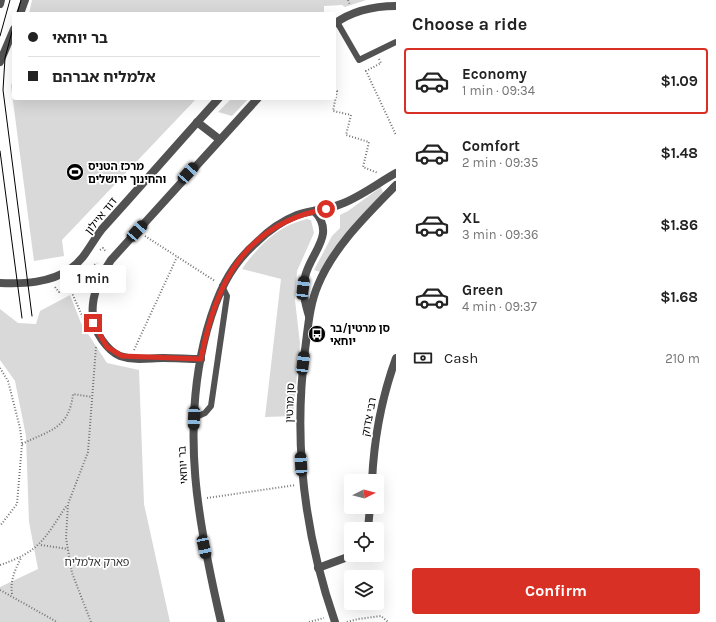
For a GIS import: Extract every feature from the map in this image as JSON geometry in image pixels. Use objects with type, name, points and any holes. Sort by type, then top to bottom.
[{"type":"street","points":[[0,4],[1,0]]},
{"type":"street","points":[[21,12],[25,0]]},
{"type":"street","points":[[336,23],[368,8],[396,6]]},
{"type":"street","points":[[0,62],[12,34]]},
{"type":"street","name":"דוד איילון","points":[[0,283],[18,284],[44,280],[62,274],[79,262],[99,233],[217,100]]},
{"type":"street","points":[[201,359],[131,358],[114,353],[107,347],[93,323],[93,304],[100,279],[111,260],[219,139],[256,100]]},
{"type":"street","points":[[197,122],[219,139]]},
{"type":"street","name":"בר יוחאי","points":[[221,622],[204,547],[197,500],[193,456],[194,418],[201,359],[213,308],[222,286],[234,267],[257,241],[297,215],[340,204],[396,173]]},
{"type":"street","name":"סן מרטין","points":[[334,618],[318,568],[303,484],[300,442],[301,378],[310,317],[318,285],[335,254],[367,215],[396,185]]},
{"type":"street","points":[[310,317],[304,300],[305,276],[322,238],[324,229],[322,221],[314,211]]},
{"type":"street","name":"רבי צדוק","points":[[372,474],[373,455],[380,406],[396,358]]},
{"type":"street","points":[[318,568],[344,558]]},
{"type":"lane","points":[[336,25],[359,60],[396,42]]},
{"type":"lane","points":[[194,418],[205,413],[211,406],[227,296],[222,286]]},
{"type":"path","points":[[375,52],[381,63],[366,71],[396,135]]},
{"type":"path","points":[[335,100],[333,111],[350,115],[346,135],[369,142],[363,167],[388,178]]},
{"type":"path","points":[[137,231],[222,286]]},
{"type":"path","points":[[98,252],[103,248],[108,254]]},
{"type":"path","points":[[131,358],[177,257]]},
{"type":"path","points":[[0,565],[21,558],[40,545],[68,504],[88,452],[97,332],[82,317],[68,284],[102,259]]},
{"type":"path","points":[[0,368],[8,381],[20,428],[22,444],[17,504],[0,526]]},
{"type":"path","points":[[22,444],[63,423],[71,409],[73,394],[92,396]]},
{"type":"path","points":[[197,500],[303,484]]},
{"type":"path","points":[[68,504],[66,538],[72,573],[91,622]]},
{"type":"path","points":[[40,545],[68,549]]},
{"type":"path","points":[[12,595],[11,587],[13,574],[21,558]]},
{"type":"path","points":[[0,590],[12,595],[57,622]]},
{"type":"path","points":[[347,622],[381,616],[388,622]]},
{"type":"path","points":[[309,622],[334,618]]},
{"type":"green space","points":[[32,0],[366,0],[345,7],[342,5],[324,6],[324,12],[29,12]]},
{"type":"green space","name":"מרכז הטניס והחינוך ירושלים","points":[[13,100],[195,100],[62,240],[64,256],[34,261]]},
{"type":"green space","points":[[230,100],[247,100],[232,116],[218,112]]},
{"type":"green space","points":[[381,187],[383,193],[349,231],[320,272],[314,270],[332,236],[340,228],[340,215],[348,211]]},
{"type":"green space","points":[[307,219],[311,220],[314,233],[297,271],[295,300],[300,344],[293,416],[265,417],[281,279],[242,269],[255,252],[278,231]]},
{"type":"green space","name":"פארק אלמליח","points":[[70,295],[81,323],[107,363],[139,370],[144,504],[170,622],[0,622],[0,587],[38,569],[29,522],[26,436],[15,381],[0,360],[0,309],[18,323],[36,324],[40,311]]},
{"type":"tram line","points":[[0,36],[10,0]]},
{"type":"tram line","points":[[18,12],[21,0]]},
{"type":"tram line","points":[[12,32],[5,58],[3,90],[32,316]]},
{"type":"tram line","points":[[0,151],[22,318]]},
{"type":"place","name":"מרכז הטניס והחינוך ירושלים","points":[[75,172]]},
{"type":"place","name":"סן מרטין/בר יוחאי","points":[[317,334]]},
{"type":"route","points":[[93,323],[107,347],[114,353],[122,356],[131,358],[201,359],[213,308],[222,286],[244,254],[257,241],[275,227],[297,215],[326,209]]}]
